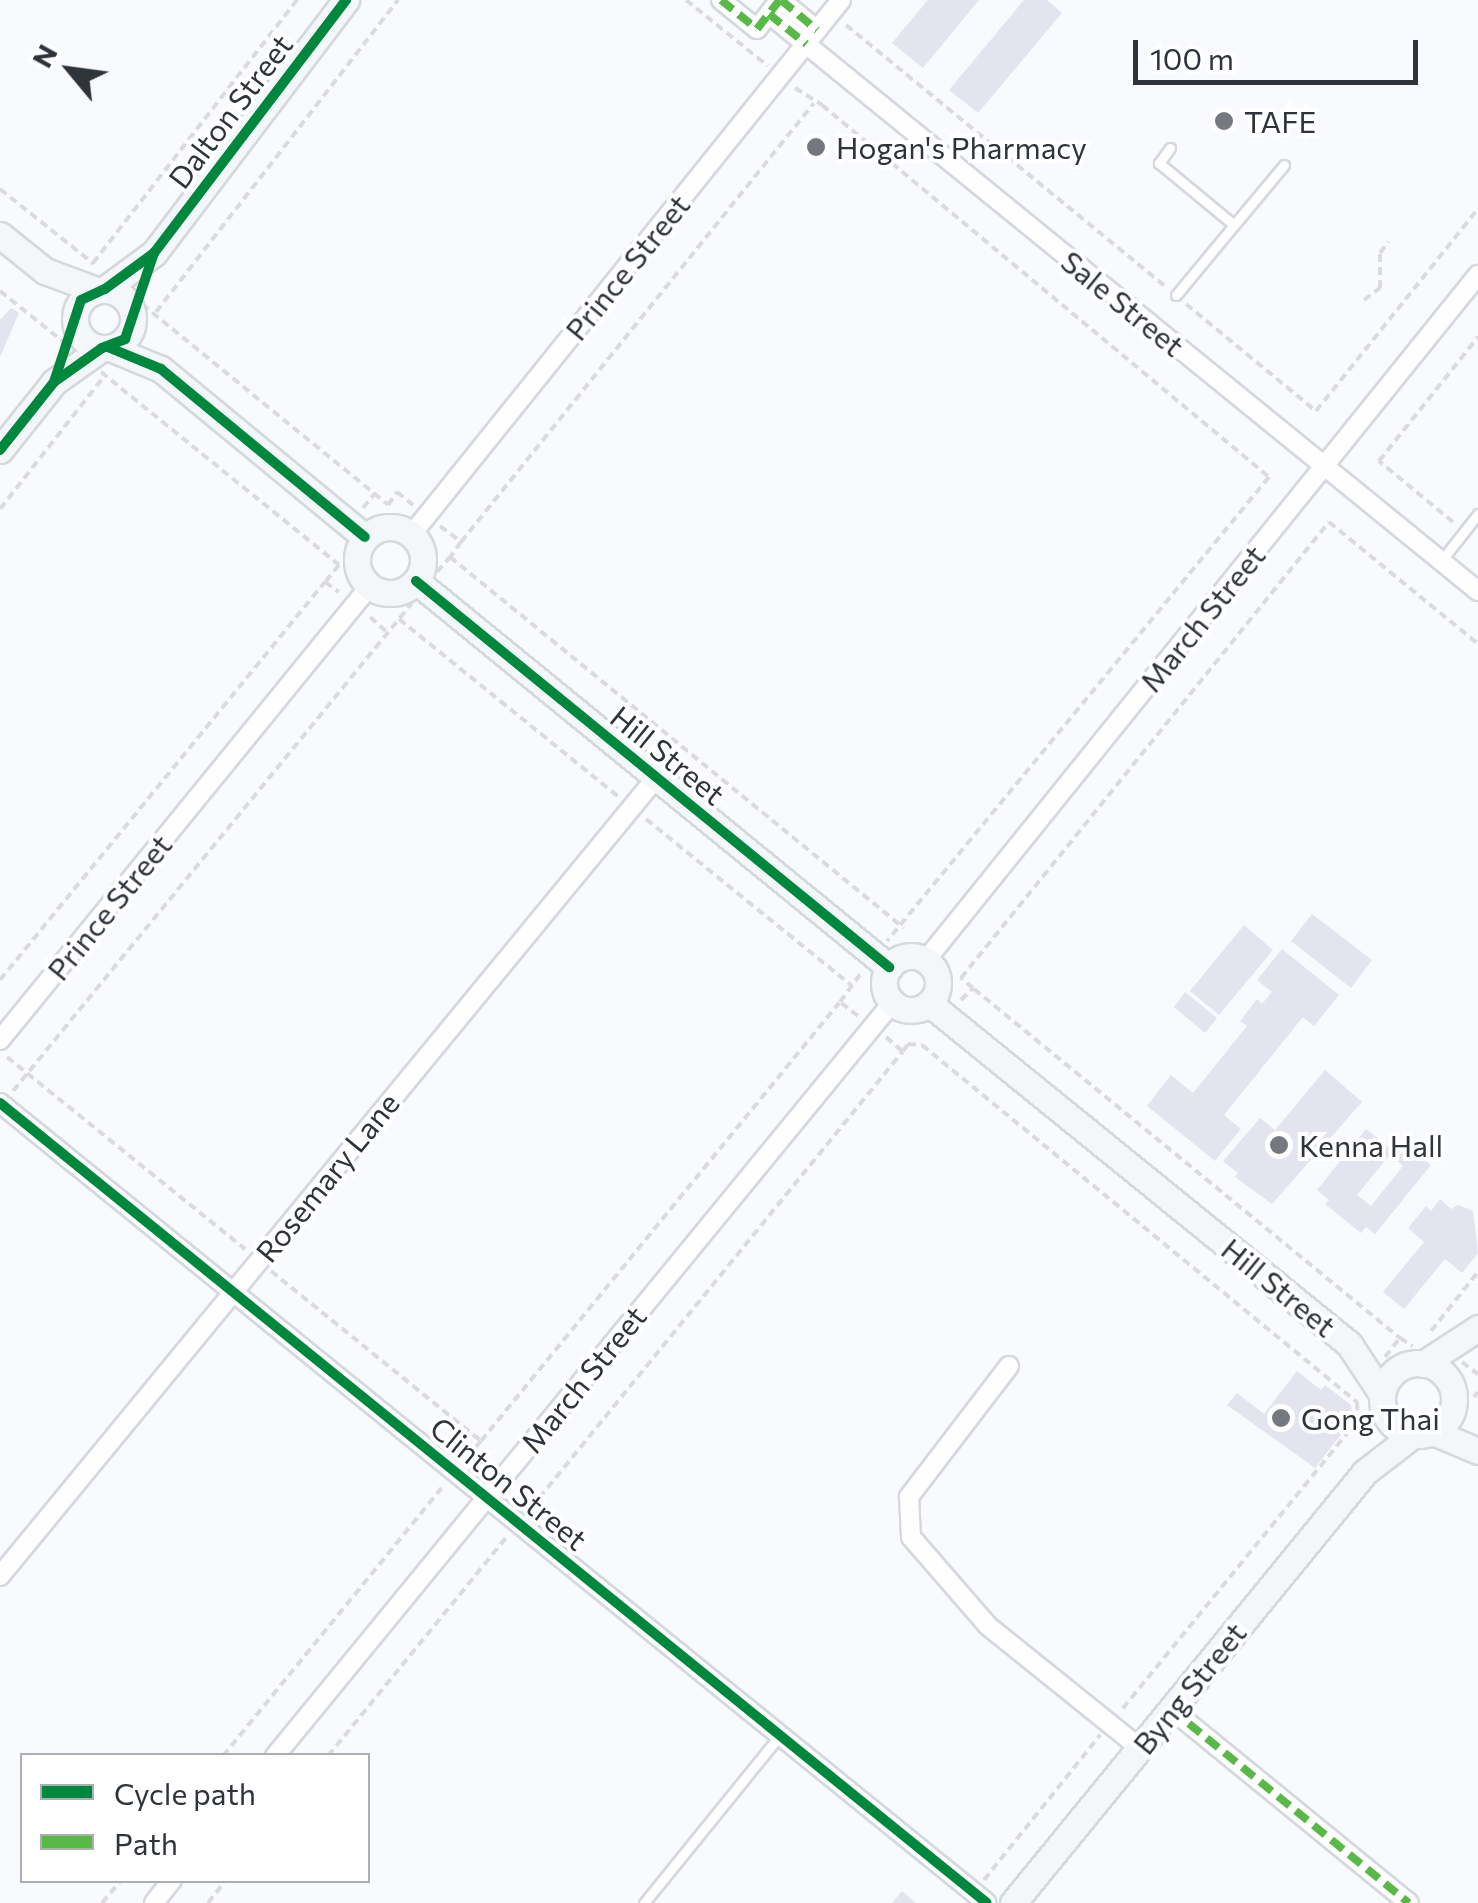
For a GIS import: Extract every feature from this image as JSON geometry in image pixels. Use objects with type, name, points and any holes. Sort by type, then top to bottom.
[{"type":"main road","name":"Dalton Street","points":[[89,346],[81,300],[154,253],[346,0]]},
{"type":"main road","points":[[0,236],[45,271],[89,346],[161,369],[364,537]]},
{"type":"main road","name":"Dalton Street","points":[[140,312],[154,253]]},
{"type":"main road","points":[[45,271],[122,295],[140,312],[161,369]]},
{"type":"main road","points":[[0,450],[54,382],[89,346],[125,339],[140,312]]},
{"type":"main road","points":[[388,526],[420,526],[420,584],[394,594],[370,587],[356,563],[364,537],[388,526]]},
{"type":"main road","name":"Hill Street","points":[[420,584],[883,960]]},
{"type":"main road","points":[[906,956],[926,960],[937,976],[938,1010],[911,1011],[892,1003],[884,986],[883,960],[906,956]]},
{"type":"main road","name":"Hill Street","points":[[938,1010],[1348,1344],[1385,1406]]},
{"type":"main road","points":[[1478,1328],[1386,1383],[1385,1406],[1423,1434],[1478,1451]]},
{"type":"main road","points":[[1423,1434],[1450,1417],[1464,1395],[1478,1328]]},
{"type":"main road","name":"Hill Street","points":[[1348,1344],[1413,1366]]},
{"type":"main road","points":[[1413,1366],[1444,1374],[1464,1395],[1478,1438]]},
{"type":"main road","name":"Byng Street","points":[[1365,1472],[1385,1406]]},
{"type":"main road","name":"Byng Street","points":[[1013,1903],[1365,1472],[1423,1434]]},
{"type":"street","name":"Sale Street","points":[[721,0],[756,29],[777,5],[1323,467],[1478,591]]},
{"type":"street","name":"Prince Street","points":[[420,526],[836,6]]},
{"type":"street","name":"March Street","points":[[926,960],[1478,275]]},
{"type":"street","name":"Prince Street","points":[[0,1040],[370,587]]},
{"type":"street","name":"Rosemary Lane","points":[[0,1576],[656,778]]},
{"type":"street","name":"March Street","points":[[277,1753],[892,1003]]},
{"type":"street","name":"Clinton Street","points":[[1,1104],[987,1903]]},
{"type":"street","points":[[1010,1366],[908,1497],[911,1537],[988,1626],[1140,1748]]},
{"type":"street","points":[[1171,1709],[1409,1903]]},
{"type":"street","points":[[154,1903],[170,1883]]},
{"type":"lane","points":[[1170,148],[1158,163],[1234,225]]},
{"type":"lane","points":[[1176,296],[1284,165]]},
{"type":"lane","points":[[1441,561],[1478,514]]},
{"type":"lane","points":[[644,1903],[780,1734]]},
{"type":"path","points":[[93,264],[297,0]]},
{"type":"path","points":[[140,312],[398,0]]},
{"type":"path","points":[[225,1753],[840,1002],[883,960],[902,927],[1269,477],[838,118],[686,0]]},
{"type":"path","points":[[836,6],[1316,411],[1478,209]]},
{"type":"path","points":[[1,1104],[420,584],[450,556],[814,103]]},
{"type":"path","points":[[0,190],[93,264],[106,287],[388,505],[397,492],[420,526],[461,542]]},
{"type":"path","points":[[1364,300],[1380,288],[1380,253],[1388,242]]},
{"type":"path","points":[[0,291],[89,346],[339,566]]},
{"type":"path","points":[[1464,531],[1378,462],[1478,337]]},
{"type":"path","points":[[0,509],[89,346]]},
{"type":"path","points":[[1400,1338],[961,978],[1328,522],[1478,644]]},
{"type":"path","points":[[450,556],[902,927]]},
{"type":"path","points":[[0,980],[325,582]]},
{"type":"path","points":[[922,1045],[938,1010],[973,988]]},
{"type":"path","points":[[840,1002],[903,1051]]},
{"type":"path","points":[[0,1050],[480,1441]]},
{"type":"path","points":[[1428,1335],[1478,1272]]},
{"type":"path","points":[[330,1753],[494,1553]]},
{"type":"path","points":[[102,1903],[119,1883]]},
{"type":"path","points":[[208,1903],[224,1883]]},
{"type":"building","points":[[928,0],[979,0],[923,68],[892,43]]},
{"type":"building","points":[[1024,0],[1047,0],[1062,13],[978,113],[949,90]]},
{"type":"building","points":[[11,308],[19,313],[0,357],[0,320]]},
{"type":"building","points":[[1312,914],[1372,960],[1351,988],[1291,941]]},
{"type":"building","points":[[1244,925],[1273,950],[1219,1015],[1190,991]]},
{"type":"building","points":[[1282,949],[1339,995],[1314,1026],[1303,1017],[1224,1115],[1241,1129],[1215,1161],[1147,1106],[1171,1075],[1193,1093],[1247,1026],[1240,1021],[1257,999],[1262,1004],[1272,992],[1257,980]]},
{"type":"building","points":[[1185,992],[1217,1018],[1205,1033],[1174,1007]]},
{"type":"building","name":"Kenna Hall","points":[[1325,1070],[1362,1102],[1272,1204],[1235,1177],[1238,1173],[1223,1161],[1260,1118],[1275,1130]]},
{"type":"building","points":[[1366,1129],[1393,1151],[1357,1195],[1371,1206],[1403,1166],[1396,1160],[1407,1146],[1431,1165],[1375,1234],[1366,1227],[1361,1233],[1325,1204],[1329,1200],[1317,1190]]},
{"type":"building","points":[[1440,1199],[1451,1209],[1458,1205],[1473,1211],[1478,1253],[1462,1273],[1445,1259],[1404,1309],[1383,1292],[1424,1242],[1408,1228],[1426,1206],[1431,1211]]},
{"type":"building","points":[[1297,1371],[1321,1390],[1325,1385],[1351,1405],[1353,1419],[1315,1468],[1227,1405],[1237,1393],[1264,1414]]},
{"type":"building","points":[[902,1891],[916,1903],[892,1903]]},
{"type":"marked path","points":[[721,0],[757,29],[780,0]]},
{"type":"marked path","points":[[781,0],[817,30]]},
{"type":"marked path","points":[[769,14],[806,44]]},
{"type":"marked path","points":[[1171,1709],[1409,1903]]},
{"type":"cycle path","points":[[54,382],[81,300],[105,289],[154,253],[346,0]]},
{"type":"cycle path","points":[[0,450],[54,382],[102,348],[125,339],[154,253]]},
{"type":"cycle path","points":[[110,348],[161,369],[365,537]]},
{"type":"cycle path","points":[[416,581],[889,967]]},
{"type":"cycle path","points":[[0,1103],[987,1903]]},
{"type":"place","name":"TAFE","points":[[1224,121]]},
{"type":"place","name":"Hogan's Pharmacy","points":[[816,147]]},
{"type":"place","name":"Kenna Hall","points":[[1279,1145]]},
{"type":"place","name":"Gong Thai","points":[[1281,1418]]}]
